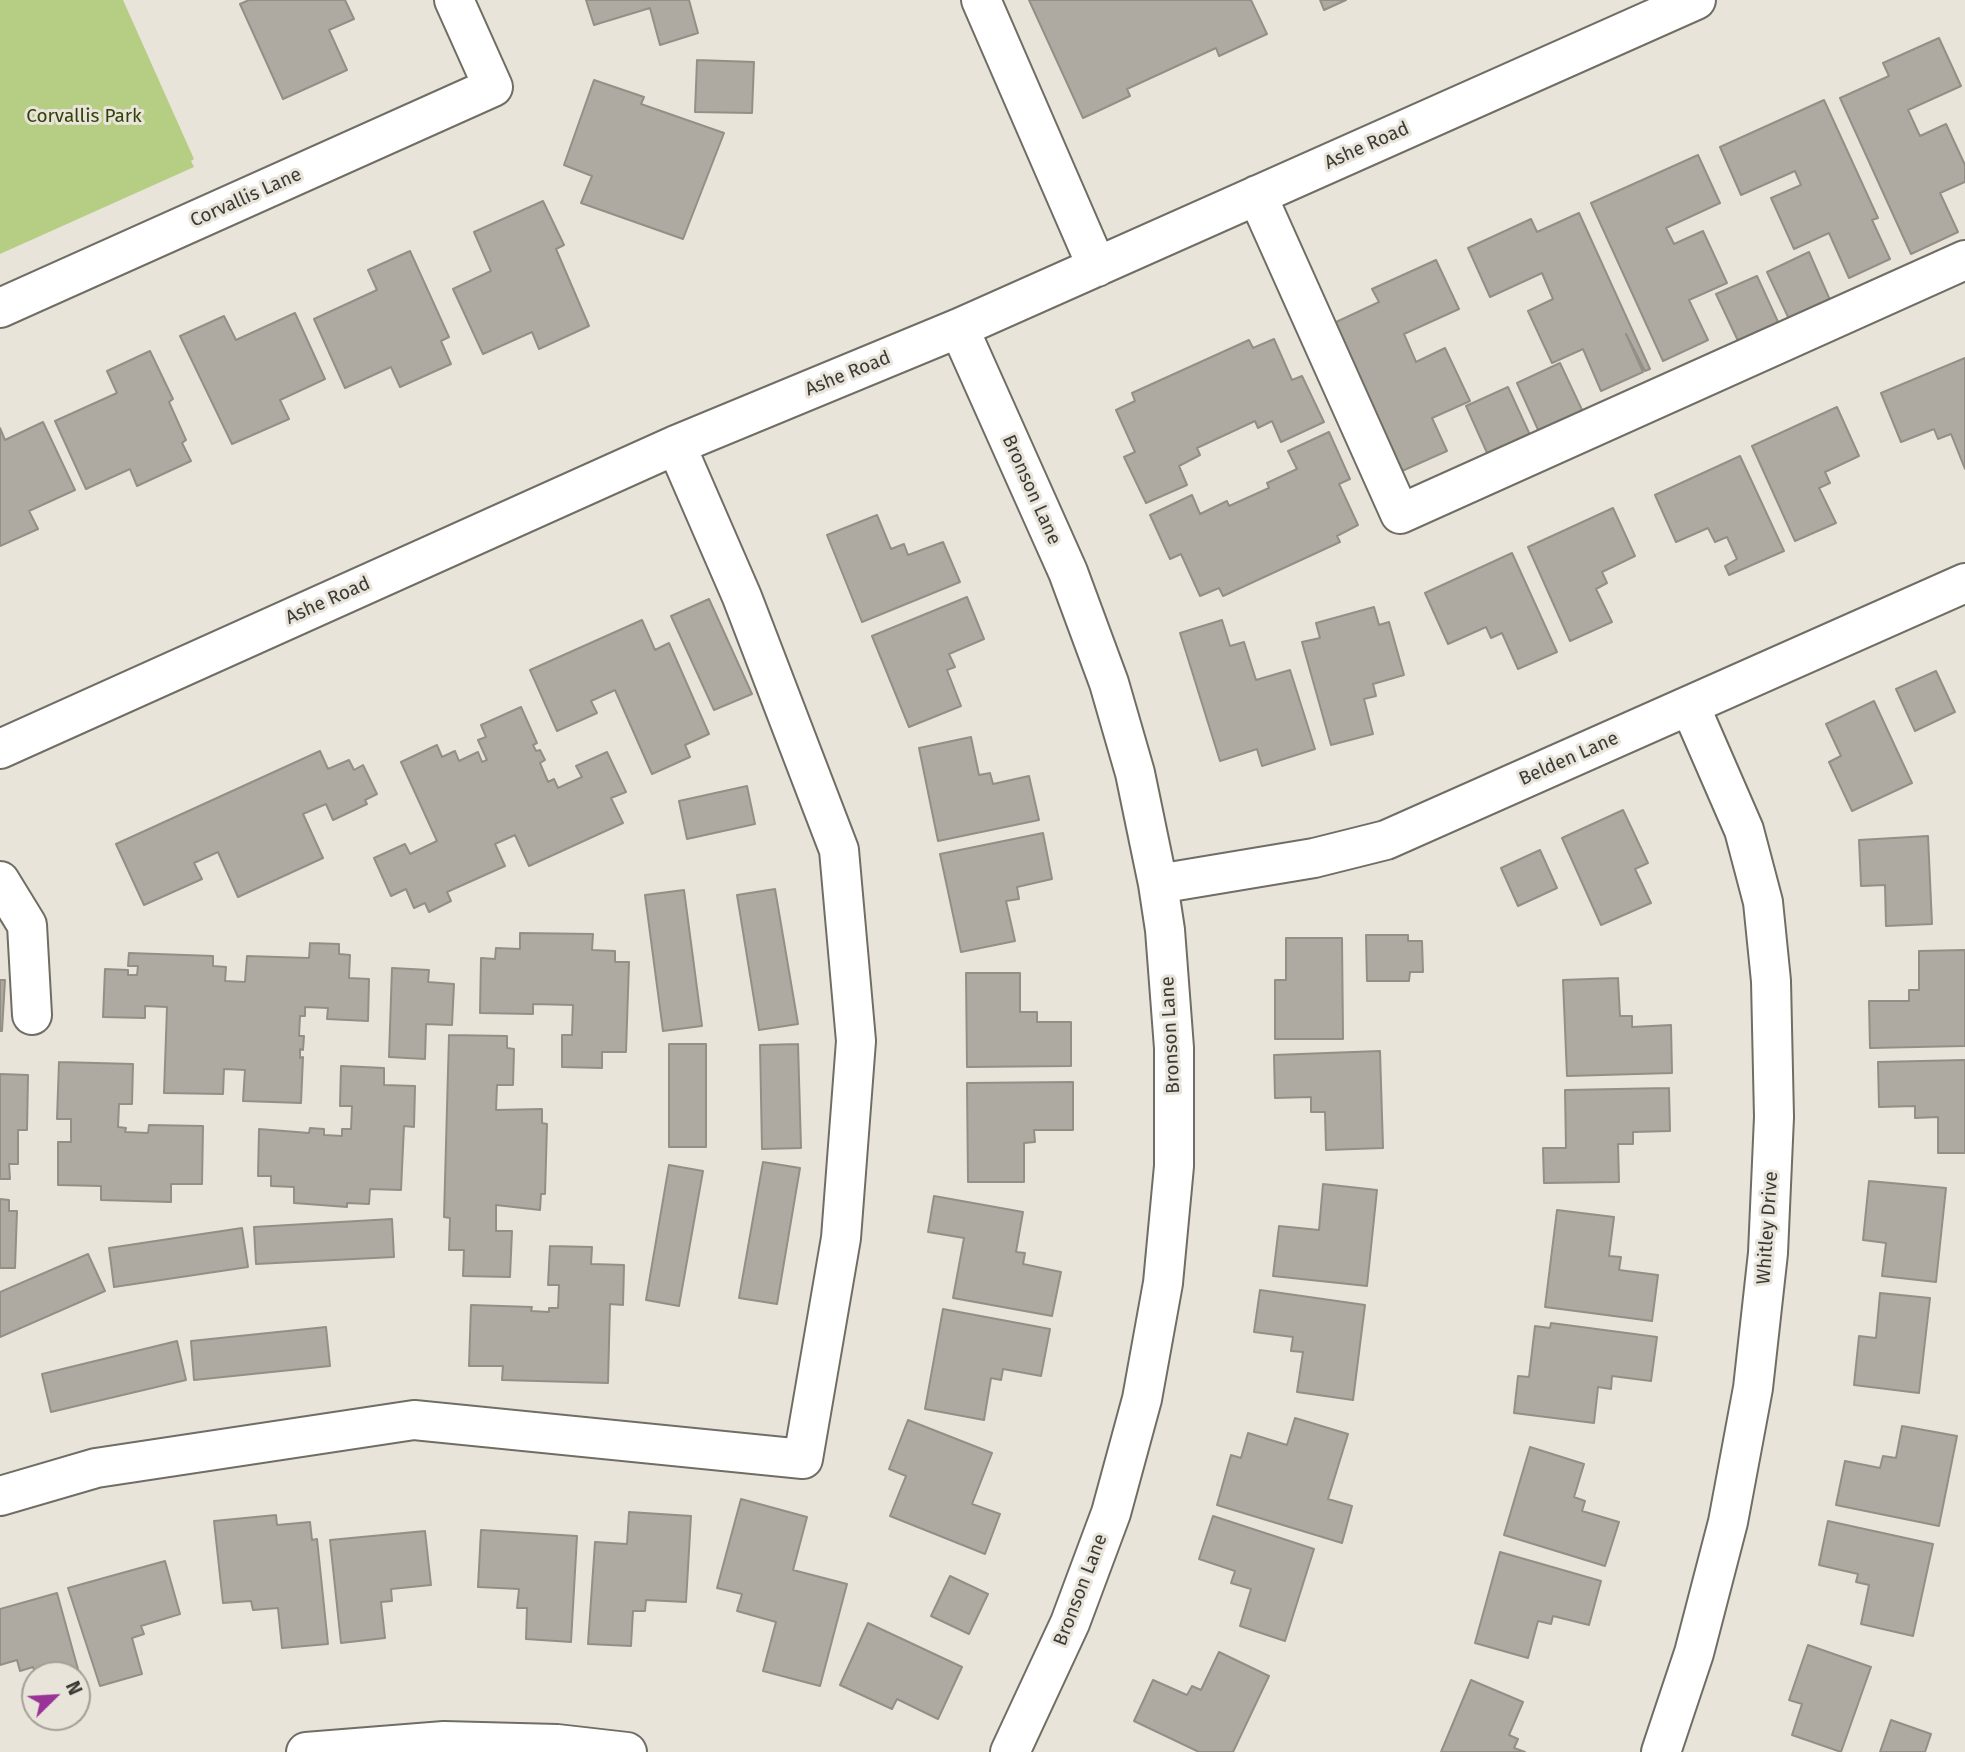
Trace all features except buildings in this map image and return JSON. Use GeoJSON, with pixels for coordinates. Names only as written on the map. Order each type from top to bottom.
{"type":"FeatureCollection","features":[{"type":"Feature","properties":{"kind":"street","name":"Corvallis Lane"},"geometry":{"type":"LineString","coordinates":[[0,308],[493,87],[454,0]]}},
{"type":"Feature","properties":{"kind":"street"},"geometry":{"type":"LineString","coordinates":[[981,0],[1097,267]]}},
{"type":"Feature","properties":{"kind":"street","name":"Ashe Road"},"geometry":{"type":"LineString","coordinates":[[0,749],[676,445],[959,328],[1696,0]]}},
{"type":"Feature","properties":{"kind":"street"},"geometry":{"type":"LineString","coordinates":[[1257,195],[1400,514],[1965,260]]}},
{"type":"Feature","properties":{"kind":"street","name":"Bronson Lane"},"geometry":{"type":"LineString","coordinates":[[959,328],[1068,572],[1109,683],[1135,774],[1157,884],[1165,930],[1174,1048],[1174,1166],[1163,1283],[1142,1399],[1111,1513],[1070,1623],[1010,1752]]}},
{"type":"Feature","properties":{"kind":"street"},"geometry":{"type":"LineString","coordinates":[[0,1496],[96,1468],[414,1420],[803,1459],[841,1238],[856,1041],[839,850],[742,597],[676,445]]}},
{"type":"Feature","properties":{"kind":"street","name":"Belden Lane"},"geometry":{"type":"LineString","coordinates":[[1157,884],[1314,858],[1385,839],[1965,583]]}},
{"type":"Feature","properties":{"kind":"street","name":"Whitley Drive"},"geometry":{"type":"LineString","coordinates":[[1661,1752],[1694,1653],[1728,1522],[1753,1388],[1768,1253],[1774,1117],[1771,981],[1763,902],[1744,830],[1690,706]]}},
{"type":"Feature","properties":{"kind":"street"},"geometry":{"type":"LineString","coordinates":[[0,881],[27,925],[32,1015]]}},
{"type":"Feature","properties":{"kind":"street"},"geometry":{"type":"LineString","coordinates":[[306,1752],[444,1741],[557,1744],[627,1752]]}},
{"type":"Feature","properties":{"kind":"green space","name":"Corvallis Park"},"geometry":{"type":"Polygon","coordinates":[[[0,0],[123,0],[194,159],[191,161],[194,167],[0,254],[0,0]]]}}]}
